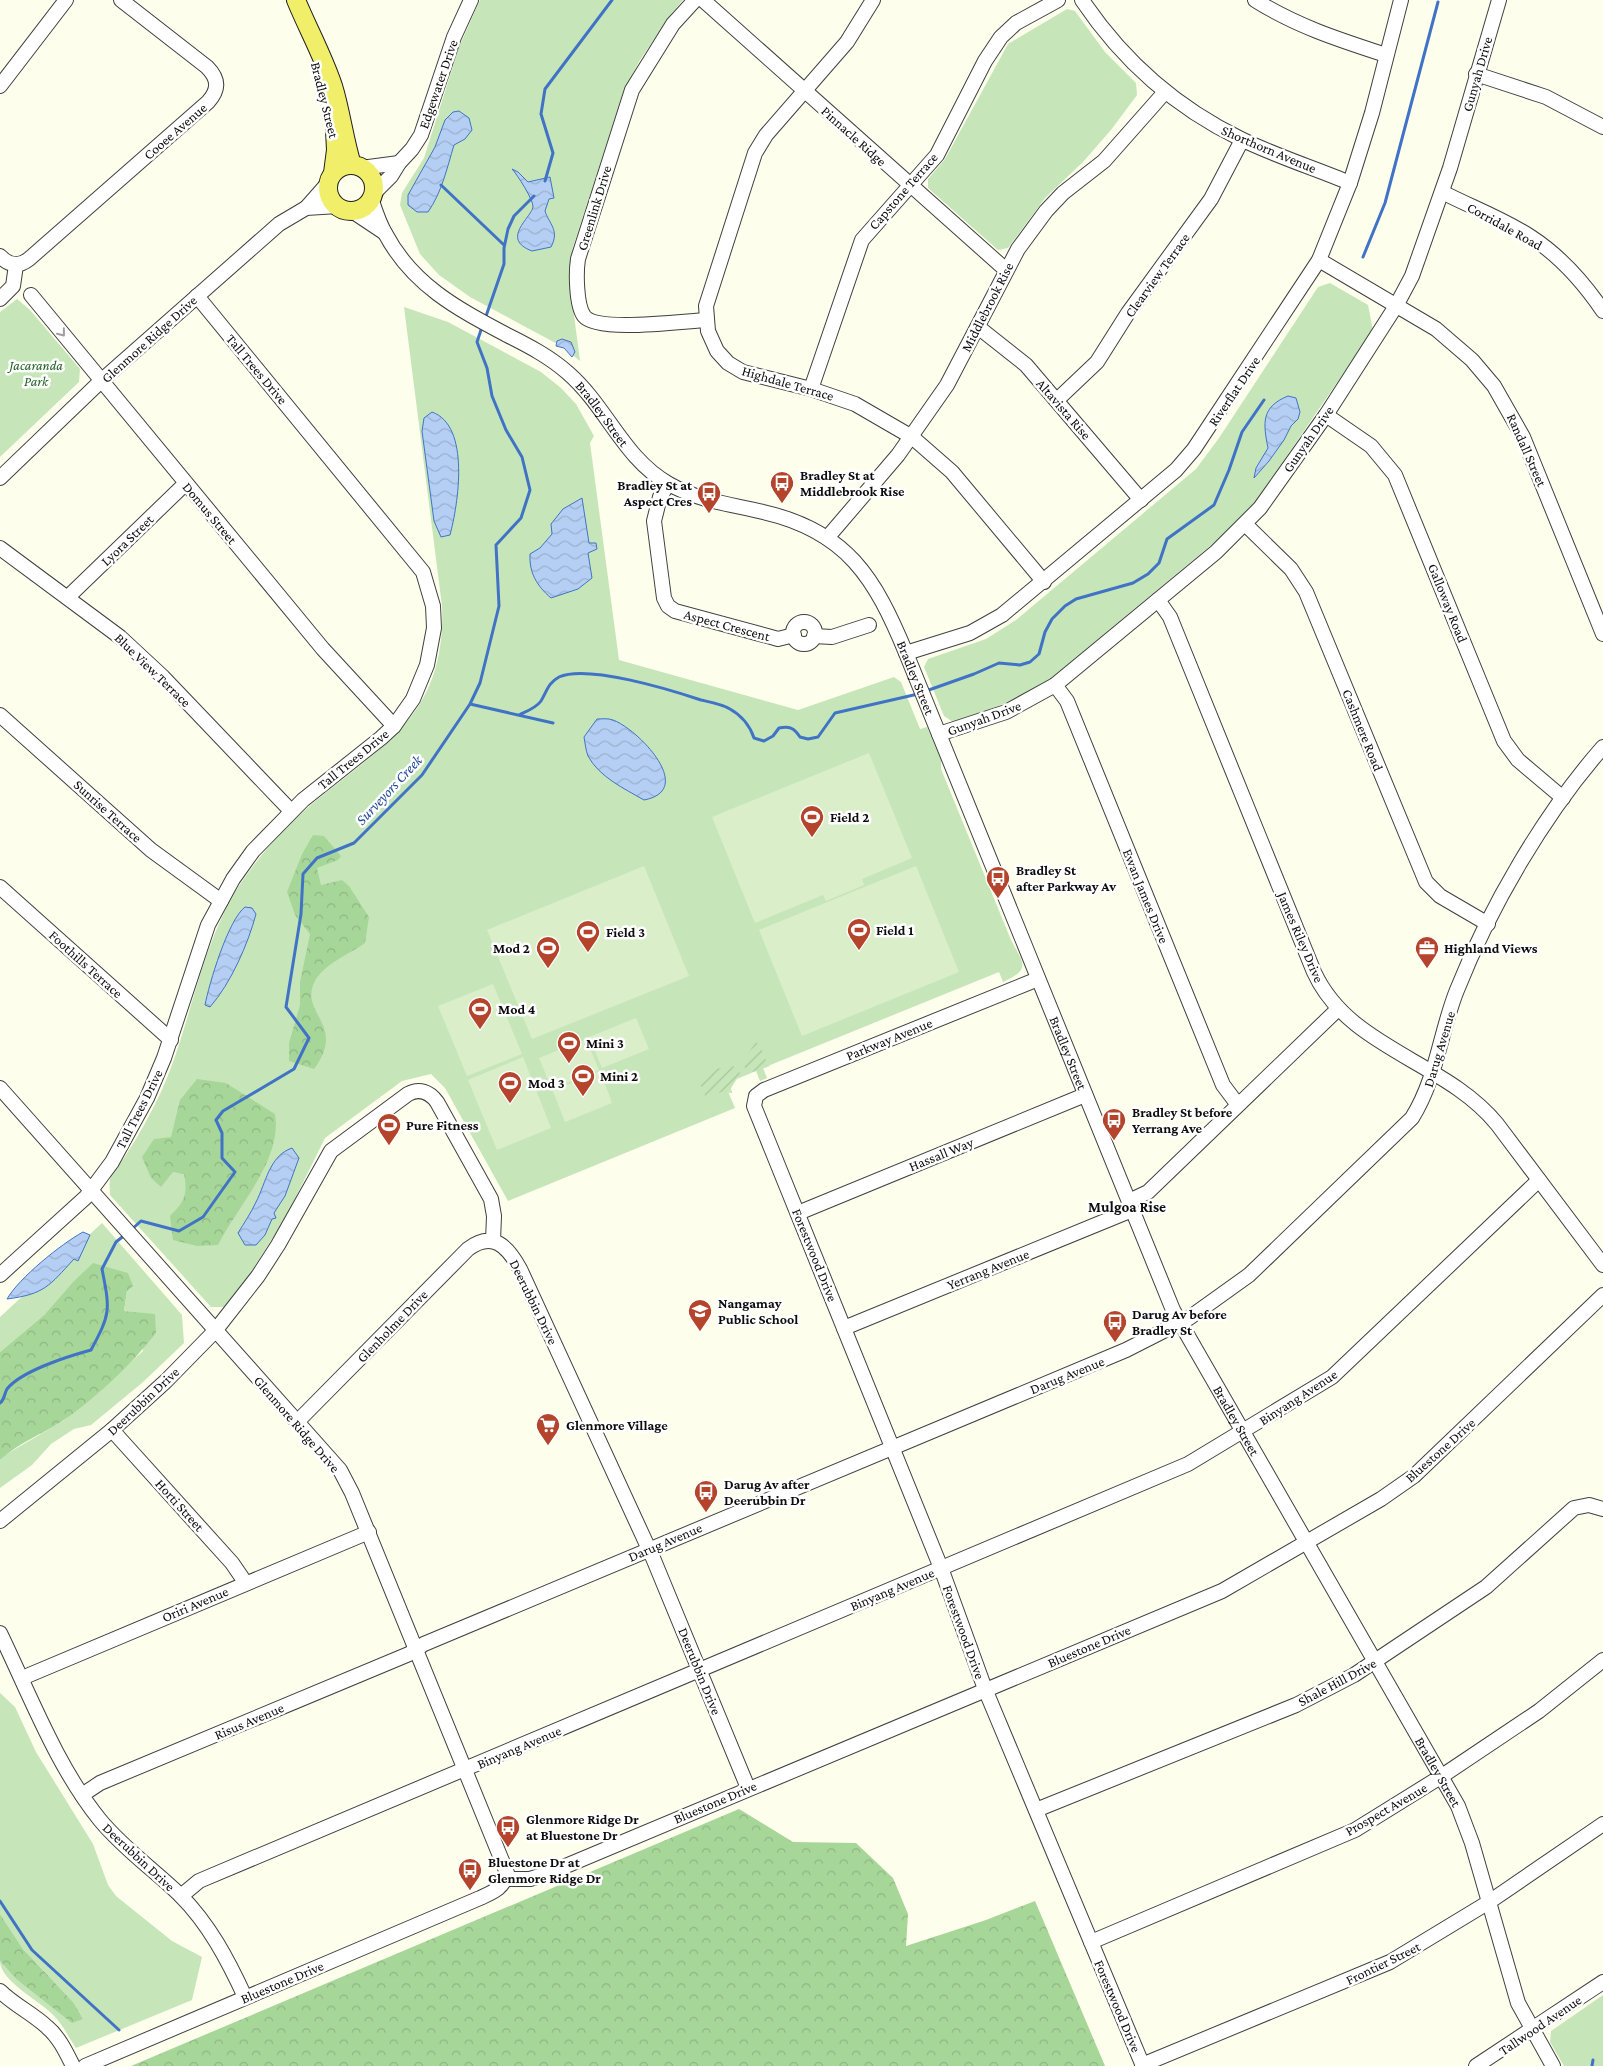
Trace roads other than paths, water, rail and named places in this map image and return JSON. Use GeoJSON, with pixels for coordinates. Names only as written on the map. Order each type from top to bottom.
{"type":"FeatureCollection","features":[{"type":"Feature","properties":{"kind":"main road","name":"Bradley Street"},"geometry":{"type":"LineString","coordinates":[[296,0],[319,48],[357,167]]}},
{"type":"Feature","properties":{"kind":"main road","name":"Bradley Street"},"geometry":{"type":"LineString","coordinates":[[308,28],[308,40],[323,81],[334,129],[336,150],[331,178]]}},
{"type":"Feature","properties":{"kind":"main road"},"geometry":{"type":"LineString","coordinates":[[344,166],[357,167],[371,178],[372,196],[363,207],[345,209],[330,196],[331,178],[344,166]]}},
{"type":"Feature","properties":{"kind":"street"},"geometry":{"type":"LineString","coordinates":[[0,86],[66,0]]}},
{"type":"Feature","properties":{"kind":"street","name":"Cooee Avenue"},"geometry":{"type":"LineString","coordinates":[[16,265],[29,259],[208,102],[216,92],[216,80],[207,67],[121,0]]}},
{"type":"Feature","properties":{"kind":"street","name":"Edgewater Drive"},"geometry":{"type":"LineString","coordinates":[[372,196],[391,176],[398,163],[412,149],[421,135],[454,37],[471,0]]}},
{"type":"Feature","properties":{"kind":"street","name":"Greenlink Drive"},"geometry":{"type":"LineString","coordinates":[[695,0],[673,24],[641,73],[628,99],[578,259],[577,278],[581,308],[584,316],[590,321],[638,326],[706,320]]}},
{"type":"Feature","properties":{"kind":"street","name":"Pinnacle Ridge"},"geometry":{"type":"LineString","coordinates":[[703,0],[1006,270]]}},
{"type":"Feature","properties":{"kind":"street","name":"Highdale Terrace"},"geometry":{"type":"LineString","coordinates":[[874,0],[852,36],[766,135],[755,152],[707,301],[706,320],[713,344],[728,363],[752,375],[811,389],[855,404],[912,437],[952,472],[1044,582]]}},
{"type":"Feature","properties":{"kind":"street","name":"Capstone Terrace"},"geometry":{"type":"LineString","coordinates":[[811,389],[862,240],[937,154],[985,61],[1001,37],[1016,23],[1058,0]]}},
{"type":"Feature","properties":{"kind":"street"},"geometry":{"type":"LineString","coordinates":[[1082,0],[1126,57],[1166,92]]}},
{"type":"Feature","properties":{"kind":"street"},"geometry":{"type":"LineString","coordinates":[[1255,0],[1279,15],[1317,33],[1386,54]]}},
{"type":"Feature","properties":{"kind":"street","name":"Riverflat Drive"},"geometry":{"type":"LineString","coordinates":[[906,653],[954,639],[984,626],[1044,582],[1176,470],[1194,449],[1319,260],[1350,183],[1372,113],[1401,0]]}},
{"type":"Feature","properties":{"kind":"street","name":"Gunyah Drive"},"geometry":{"type":"LineString","coordinates":[[939,734],[1006,712],[1055,685],[1216,552],[1260,508],[1326,414],[1396,306],[1412,276],[1442,192],[1499,0]]}},
{"type":"Feature","properties":{"kind":"street"},"geometry":{"type":"LineString","coordinates":[[1476,74],[1546,97],[1603,127]]}},
{"type":"Feature","properties":{"kind":"street","name":"Shorthorn Avenue"},"geometry":{"type":"LineString","coordinates":[[1166,92],[1212,124],[1242,140],[1350,183]]}},
{"type":"Feature","properties":{"kind":"street","name":"Middlebrook Rise"},"geometry":{"type":"LineString","coordinates":[[827,538],[912,437],[946,386],[1018,249],[1054,201],[1104,161],[1166,92]]}},
{"type":"Feature","properties":{"kind":"street","name":"Clearview Terrace"},"geometry":{"type":"LineString","coordinates":[[1057,400],[1097,362],[1128,313],[1197,221],[1242,140]]}},
{"type":"Feature","properties":{"kind":"street"},"geometry":{"type":"LineString","coordinates":[[357,167],[398,163]]}},
{"type":"Feature","properties":{"kind":"street","name":"Glenmore Ridge Drive"},"geometry":{"type":"LineString","coordinates":[[0,478],[102,381],[197,296],[279,224],[306,208],[331,178]]}},
{"type":"Feature","properties":{"kind":"street","name":"Corridale Road"},"geometry":{"type":"LineString","coordinates":[[1442,192],[1529,236],[1545,247],[1582,283],[1603,311]]}},
{"type":"Feature","properties":{"kind":"street","name":"Bradley Street"},"geometry":{"type":"LineString","coordinates":[[372,196],[384,234],[410,269],[426,286],[445,301],[546,356],[568,373],[592,399],[632,454],[668,484],[716,503],[791,519],[827,538],[861,567],[873,583],[906,653],[1130,1206],[1180,1323],[1442,1776],[1463,1819],[1518,2002],[1532,2031],[1553,2066]]}},
{"type":"Feature","properties":{"kind":"street","name":"Glenmore Ridge Drive"},"geometry":{"type":"LineString","coordinates":[[306,208],[345,209]]}},
{"type":"Feature","properties":{"kind":"street","name":"Bradley Street"},"geometry":{"type":"LineString","coordinates":[[345,209],[384,234]]}},
{"type":"Feature","properties":{"kind":"street"},"geometry":{"type":"LineString","coordinates":[[0,256],[6,262],[16,265],[13,286],[0,299]]}},
{"type":"Feature","properties":{"kind":"street"},"geometry":{"type":"LineString","coordinates":[[1319,260],[1396,306]]}},
{"type":"Feature","properties":{"kind":"street","name":"Domus Street"},"geometry":{"type":"LineString","coordinates":[[31,295],[185,484],[323,648],[394,726]]}},
{"type":"Feature","properties":{"kind":"street","name":"Tall Trees Drive"},"geometry":{"type":"LineString","coordinates":[[0,1276],[42,1240],[91,1191],[112,1162],[136,1118],[171,1040],[196,957],[221,901],[253,851],[291,812],[333,774],[368,750],[394,726],[422,682],[432,645],[433,606],[423,572],[197,296]]}},
{"type":"Feature","properties":{"kind":"street","name":"Randall Street"},"geometry":{"type":"LineString","coordinates":[[1396,306],[1450,340],[1482,372],[1503,399],[1524,437],[1603,634]]}},
{"type":"Feature","properties":{"kind":"street","name":"Altavista Rise"},"geometry":{"type":"LineString","coordinates":[[978,327],[1026,365],[1140,500]]}},
{"type":"Feature","properties":{"kind":"street","name":"Galloway Road"},"geometry":{"type":"LineString","coordinates":[[1326,414],[1371,446],[1395,475],[1504,741],[1518,760],[1563,798]]}},
{"type":"Feature","properties":{"kind":"street","name":"Lyora Street"},"geometry":{"type":"LineString","coordinates":[[69,596],[185,484]]}},
{"type":"Feature","properties":{"kind":"street","name":"Aspect Crescent"},"geometry":{"type":"LineString","coordinates":[[668,484],[660,497],[654,521],[664,598],[668,606],[683,613],[771,638],[778,639],[794,635],[797,641],[804,643],[810,642],[814,636],[832,636],[868,625]]}},
{"type":"Feature","properties":{"kind":"street","name":"Cashmere Road"},"geometry":{"type":"LineString","coordinates":[[1245,524],[1291,569],[1306,592],[1426,882],[1440,896],[1488,924]]}},
{"type":"Feature","properties":{"kind":"street","name":"Blue View Terrace"},"geometry":{"type":"LineString","coordinates":[[0,548],[69,596],[120,637],[163,677],[291,812]]}},
{"type":"Feature","properties":{"kind":"street","name":"James Riley Drive"},"geometry":{"type":"LineString","coordinates":[[1158,600],[1170,617],[1314,972],[1326,994],[1338,1009],[1360,1028],[1464,1091],[1485,1109],[1603,1265]]}},
{"type":"Feature","properties":{"kind":"street","name":"Ewan James Drive"},"geometry":{"type":"LineString","coordinates":[[1055,685],[1067,702],[1223,1085],[1238,1105]]}},
{"type":"Feature","properties":{"kind":"street","name":"Sunrise Terrace"},"geometry":{"type":"LineString","coordinates":[[0,715],[151,850],[221,901]]}},
{"type":"Feature","properties":{"kind":"street","name":"Darug Avenue"},"geometry":{"type":"LineString","coordinates":[[416,1649],[649,1549],[1126,1350],[1180,1323],[1225,1294],[1262,1264],[1396,1135],[1418,1108],[1434,1072],[1457,989],[1507,886],[1563,798],[1603,747]]}},
{"type":"Feature","properties":{"kind":"street","name":"Foothills Terrace"},"geometry":{"type":"LineString","coordinates":[[0,887],[171,1040]]}},
{"type":"Feature","properties":{"kind":"street","name":"Parkway Avenue"},"geometry":{"type":"LineString","coordinates":[[756,1112],[755,1099],[764,1090],[1038,979]]}},
{"type":"Feature","properties":{"kind":"street","name":"Yerrang Avenue"},"geometry":{"type":"LineString","coordinates":[[844,1328],[1130,1206],[1148,1192],[1338,1009]]}},
{"type":"Feature","properties":{"kind":"street","name":"Deerubbin Drive"},"geometry":{"type":"LineString","coordinates":[[0,1521],[112,1430],[166,1381],[215,1331],[258,1276],[278,1245],[331,1151],[342,1141],[414,1091],[425,1092],[434,1098],[486,1190],[494,1216],[492,1241],[509,1251],[520,1269],[649,1549],[748,1788]]}},
{"type":"Feature","properties":{"kind":"street","name":"Hassall Way"},"geometry":{"type":"LineString","coordinates":[[798,1213],[1085,1095]]}},
{"type":"Feature","properties":{"kind":"street","name":"Glenmore Ridge Drive"},"geometry":{"type":"LineString","coordinates":[[3,1097],[91,1191],[340,1470],[352,1493],[506,1868],[506,1879]]}},
{"type":"Feature","properties":{"kind":"street","name":"Forestwood Drive"},"geometry":{"type":"LineString","coordinates":[[756,1112],[941,1568],[985,1689],[1143,2066]]}},
{"type":"Feature","properties":{"kind":"street","name":"Binyang Avenue"},"geometry":{"type":"LineString","coordinates":[[181,1896],[199,1881],[941,1568],[1165,1476],[1244,1432],[1317,1388],[1343,1368],[1539,1180]]}},
{"type":"Feature","properties":{"kind":"street","name":"Glenholme Drive"},"geometry":{"type":"LineString","coordinates":[[297,1422],[468,1249],[479,1242],[492,1241]]}},
{"type":"Feature","properties":{"kind":"street","name":"Bluestone Drive"},"geometry":{"type":"LineString","coordinates":[[85,2066],[480,1898],[498,1889],[506,1879],[539,1877],[1222,1591],[1389,1494],[1420,1471],[1603,1295]]}},
{"type":"Feature","properties":{"kind":"street","name":"Horti Street"},"geometry":{"type":"LineString","coordinates":[[112,1430],[232,1563],[245,1582]]}},
{"type":"Feature","properties":{"kind":"street","name":"Shale Hill Drive"},"geometry":{"type":"LineString","coordinates":[[1036,1810],[1303,1702],[1376,1662],[1486,1587],[1574,1508],[1585,1504],[1603,1509]]}},
{"type":"Feature","properties":{"kind":"street","name":"Oriri Avenue"},"geometry":{"type":"LineString","coordinates":[[22,1678],[245,1582],[368,1532]]}},
{"type":"Feature","properties":{"kind":"street","name":"Deerubbin Drive"},"geometry":{"type":"LineString","coordinates":[[0,1633],[67,1771],[82,1795],[118,1841],[181,1896],[213,1936],[227,1958],[245,1997]]}},
{"type":"Feature","properties":{"kind":"street","name":"Risus Avenue"},"geometry":{"type":"LineString","coordinates":[[82,1795],[100,1783],[416,1649]]}},
{"type":"Feature","properties":{"kind":"street","name":"Prospect Avenue"},"geometry":{"type":"LineString","coordinates":[[1091,1942],[1356,1830],[1442,1776],[1539,1711],[1603,1660]]}},
{"type":"Feature","properties":{"kind":"street","name":"Frontier Street"},"geometry":{"type":"LineString","coordinates":[[1143,2066],[1378,1968],[1420,1946],[1489,1902],[1603,1824]]}},
{"type":"Feature","properties":{"kind":"street","name":"Tallwood Avenue"},"geometry":{"type":"LineString","coordinates":[[1476,2066],[1532,2031],[1603,1982]]}},
{"type":"Feature","properties":{"kind":"street"},"geometry":{"type":"LineString","coordinates":[[0,1990],[12,2002],[48,2027],[60,2042],[73,2066]]}},
{"type":"Feature","properties":{"kind":"water"},"geometry":{"type":"Polygon","coordinates":[[[459,111],[469,118],[472,130],[465,139],[454,145],[441,188],[428,212],[417,212],[408,205],[408,195],[435,147],[445,120],[453,112],[459,111]]]}},
{"type":"Feature","properties":{"kind":"water"},"geometry":{"type":"Polygon","coordinates":[[[512,169],[528,182],[550,177],[554,198],[549,199],[545,211],[554,232],[551,247],[532,251],[518,241],[520,229],[531,212],[533,204],[512,169]]]}},
{"type":"Feature","properties":{"kind":"water"},"geometry":{"type":"Polygon","coordinates":[[[562,339],[571,342],[575,352],[572,357],[564,348],[556,346],[557,341],[562,339]]]}},
{"type":"Feature","properties":{"kind":"water"},"geometry":{"type":"Polygon","coordinates":[[[1288,396],[1296,398],[1300,412],[1298,419],[1291,426],[1284,440],[1269,461],[1254,478],[1256,468],[1268,448],[1265,423],[1268,411],[1279,400],[1288,396]]]}},
{"type":"Feature","properties":{"kind":"water"},"geometry":{"type":"Polygon","coordinates":[[[432,412],[444,420],[452,433],[457,449],[459,468],[456,505],[450,535],[441,537],[434,521],[422,431],[424,418],[432,412]]]}},
{"type":"Feature","properties":{"kind":"water"},"geometry":{"type":"Polygon","coordinates":[[[582,498],[589,543],[596,543],[597,549],[588,553],[592,578],[578,589],[551,598],[535,579],[531,567],[530,554],[540,548],[552,534],[551,524],[563,509],[582,498]]]}},
{"type":"Feature","properties":{"kind":"water"},"geometry":{"type":"Polygon","coordinates":[[[597,719],[611,719],[624,726],[648,747],[658,760],[664,773],[665,785],[659,794],[644,800],[613,782],[593,763],[587,754],[584,737],[597,719]]]}},
{"type":"Feature","properties":{"kind":"water"},"geometry":{"type":"Polygon","coordinates":[[[245,907],[252,908],[256,914],[248,938],[232,975],[210,1007],[205,1005],[220,953],[232,925],[245,907]]]}},
{"type":"Feature","properties":{"kind":"water"},"geometry":{"type":"Polygon","coordinates":[[[292,1148],[299,1158],[285,1196],[274,1213],[276,1218],[272,1219],[265,1235],[256,1245],[245,1245],[238,1233],[254,1206],[273,1164],[278,1157],[292,1148]]]}},
{"type":"Feature","properties":{"kind":"water"},"geometry":{"type":"Polygon","coordinates":[[[83,1232],[90,1235],[78,1261],[74,1259],[52,1282],[38,1291],[7,1299],[21,1281],[41,1262],[83,1232]]]}},
{"type":"Feature","properties":{"kind":"waterway","name":"Surveyors Creek"},"geometry":{"type":"LineString","coordinates":[[545,181],[553,153],[541,114],[545,89],[612,0]]}},
{"type":"Feature","properties":{"kind":"waterway"},"geometry":{"type":"LineString","coordinates":[[1363,257],[1385,203],[1438,2]]}},
{"type":"Feature","properties":{"kind":"waterway"},"geometry":{"type":"LineString","coordinates":[[441,185],[504,245]]}},
{"type":"Feature","properties":{"kind":"waterway","name":"Surveyors Creek"},"geometry":{"type":"LineString","coordinates":[[485,319],[504,264],[504,248],[508,229],[514,216],[534,196]]}},
{"type":"Feature","properties":{"kind":"waterway","name":"Surveyors Creek"},"geometry":{"type":"LineString","coordinates":[[131,1230],[141,1221],[179,1231],[203,1217],[235,1172],[222,1158],[222,1133],[216,1120],[223,1111],[294,1069],[309,1038],[286,1007],[301,914],[303,874],[317,858],[354,843],[422,775],[470,704],[480,683],[499,606],[496,545],[521,518],[530,490],[522,457],[506,430],[492,396],[487,368],[477,342],[482,327]]}},
{"type":"Feature","properties":{"kind":"waterway"},"geometry":{"type":"LineString","coordinates":[[926,691],[999,663],[1020,665],[1030,662],[1039,654],[1045,632],[1052,619],[1065,606],[1076,599],[1133,583],[1148,574],[1159,563],[1167,539],[1214,505],[1242,432],[1264,400]]}},
{"type":"Feature","properties":{"kind":"waterway"},"geometry":{"type":"LineString","coordinates":[[519,715],[539,703],[555,679],[572,674],[589,674],[629,680],[716,703],[734,711],[745,721],[754,738],[764,741],[773,736],[779,728],[783,727],[791,728],[800,737],[808,739],[818,737],[835,713],[918,694]]}},
{"type":"Feature","properties":{"kind":"waterway"},"geometry":{"type":"LineString","coordinates":[[470,704],[553,723]]}},
{"type":"Feature","properties":{"kind":"waterway","name":"Surveyors Creek"},"geometry":{"type":"LineString","coordinates":[[0,1403],[7,1389],[23,1376],[46,1365],[91,1350],[102,1328],[107,1311],[102,1269],[116,1242],[126,1234]]}},
{"type":"Feature","properties":{"kind":"waterway"},"geometry":{"type":"LineString","coordinates":[[0,1901],[32,1950],[119,2030]]}},
{"type":"Feature","properties":{"kind":"waterway"},"geometry":{"type":"LineString","coordinates":[[1592,2066],[1593,2060]]}},
{"type":"Feature","properties":{"kind":"place","name":"Bradley St at Middlebrook Rise"},"geometry":{"type":"Point","coordinates":[782,504]}},
{"type":"Feature","properties":{"kind":"place","name":"Bradley St at Aspect Cres"},"geometry":{"type":"Point","coordinates":[709,514]}},
{"type":"Feature","properties":{"kind":"place","name":"Field 2"},"geometry":{"type":"Point","coordinates":[812,838]}},
{"type":"Feature","properties":{"kind":"place","name":"Bradley St after Parkway Av"},"geometry":{"type":"Point","coordinates":[998,899]}},
{"type":"Feature","properties":{"kind":"place","name":"Field 1"},"geometry":{"type":"Point","coordinates":[859,951]}},
{"type":"Feature","properties":{"kind":"place","name":"Field 3"},"geometry":{"type":"Point","coordinates":[588,953]}},
{"type":"Feature","properties":{"kind":"place","name":"Mod 2"},"geometry":{"type":"Point","coordinates":[548,969]}},
{"type":"Feature","properties":{"kind":"place","name":"Highland Views"},"geometry":{"type":"Point","coordinates":[1427,969]}},
{"type":"Feature","properties":{"kind":"place","name":"Mod 4"},"geometry":{"type":"Point","coordinates":[480,1030]}},
{"type":"Feature","properties":{"kind":"place","name":"Mini 3"},"geometry":{"type":"Point","coordinates":[569,1064]}},
{"type":"Feature","properties":{"kind":"place","name":"Mini 2"},"geometry":{"type":"Point","coordinates":[583,1097]}},
{"type":"Feature","properties":{"kind":"place","name":"Mod 3"},"geometry":{"type":"Point","coordinates":[510,1104]}},
{"type":"Feature","properties":{"kind":"place","name":"Bradley St before Yerrang Ave"},"geometry":{"type":"Point","coordinates":[1114,1141]}},
{"type":"Feature","properties":{"kind":"place","name":"Pure Fitness"},"geometry":{"type":"Point","coordinates":[389,1146]}},
{"type":"Feature","properties":{"kind":"place","name":"Nangamay Public School"},"geometry":{"type":"Point","coordinates":[700,1332]}},
{"type":"Feature","properties":{"kind":"place","name":"Darug Av before Bradley St"},"geometry":{"type":"Point","coordinates":[1115,1343]}},
{"type":"Feature","properties":{"kind":"place","name":"Glenmore Village"},"geometry":{"type":"Point","coordinates":[548,1446]}},
{"type":"Feature","properties":{"kind":"place","name":"Darug Av after Deerubbin Dr"},"geometry":{"type":"Point","coordinates":[706,1513]}},
{"type":"Feature","properties":{"kind":"place","name":"Glenmore Ridge Dr at Bluestone Dr"},"geometry":{"type":"Point","coordinates":[508,1848]}},
{"type":"Feature","properties":{"kind":"place","name":"Bluestone Dr at Glenmore Ridge Dr"},"geometry":{"type":"Point","coordinates":[470,1891]}},
{"type":"Feature","properties":{"kind":"district","name":"Mulgoa Rise"},"geometry":{"type":"Point","coordinates":[1127,1207]}},
{"type":"Feature","properties":{"kind":"park label","name":"Jacaranda Park"},"geometry":{"type":"Point","coordinates":[36,374]}}]}
